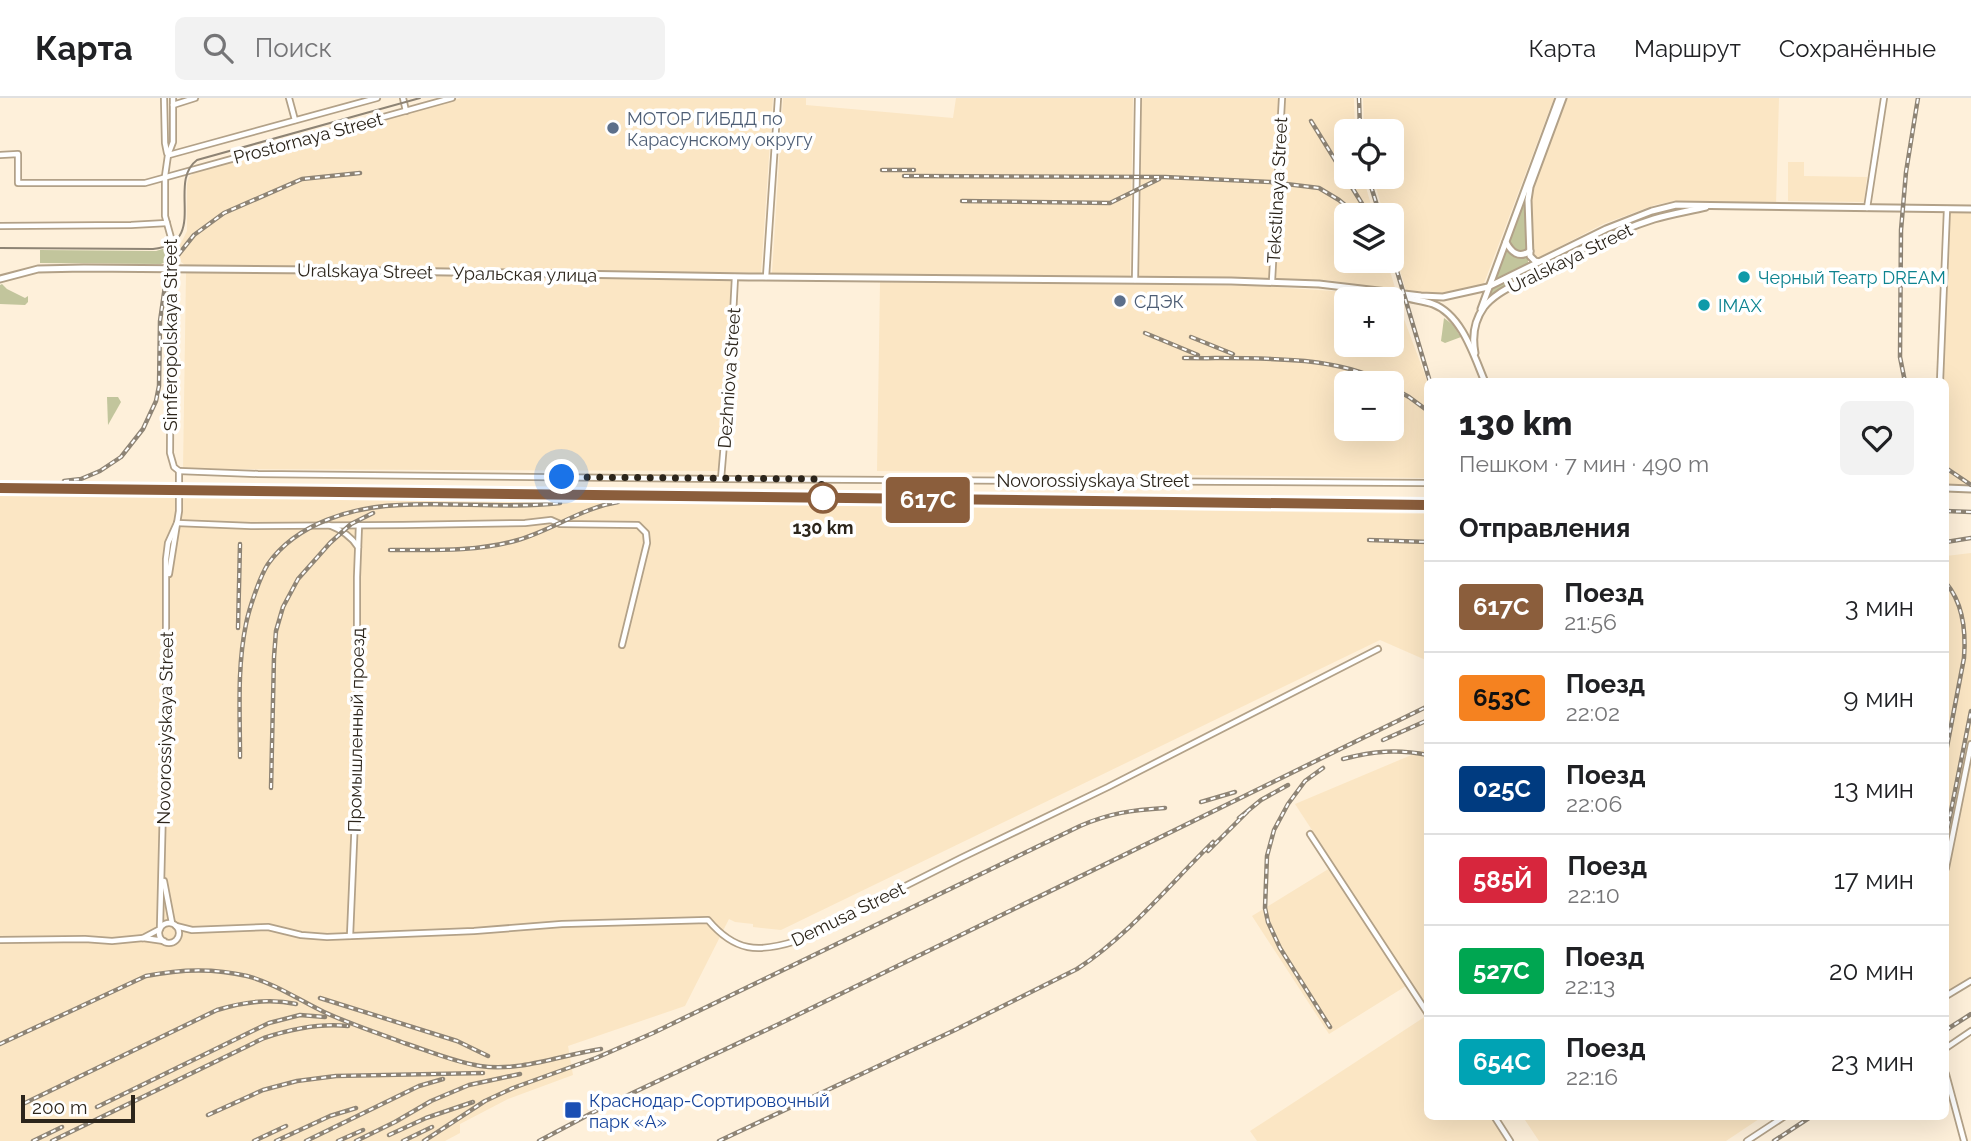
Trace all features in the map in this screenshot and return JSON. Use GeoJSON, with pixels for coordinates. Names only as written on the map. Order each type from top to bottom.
{"type":"FeatureCollection","features":[{"type":"Feature","properties":{"kind":"main road"},"geometry":{"type":"LineString","coordinates":[[1477,362],[1474,337],[1478,318],[1561,98]]}},
{"type":"Feature","properties":{"kind":"main road"},"geometry":{"type":"LineString","coordinates":[[1529,183],[1530,251],[1532,259],[1540,262]]}},
{"type":"Feature","properties":{"kind":"main road","name":"Uralskaya Street"},"geometry":{"type":"LineString","coordinates":[[1478,318],[1492,299],[1501,292],[1592,243],[1653,219],[1716,204]]}},
{"type":"Feature","properties":{"kind":"main road","name":"Uralskaya Street"},"geometry":{"type":"LineString","coordinates":[[1404,294],[1443,297],[1488,288],[1605,229],[1656,209],[1676,205],[1971,209]]}},
{"type":"Feature","properties":{"kind":"main road"},"geometry":{"type":"LineString","coordinates":[[1656,209],[1670,215]]}},
{"type":"Feature","properties":{"kind":"main road"},"geometry":{"type":"LineString","coordinates":[[1505,241],[1517,254],[1530,251]]}},
{"type":"Feature","properties":{"kind":"main road"},"geometry":{"type":"LineString","coordinates":[[1576,243],[1592,243]]}},
{"type":"Feature","properties":{"kind":"main road","name":"Uralskaya Street"},"geometry":{"type":"LineString","coordinates":[[0,280],[38,269],[171,269],[1272,282],[1334,288]]}},
{"type":"Feature","properties":{"kind":"main road"},"geometry":{"type":"LineString","coordinates":[[1404,297],[1442,309],[1459,327],[1483,378]]}},
{"type":"Feature","properties":{"kind":"main road"},"geometry":{"type":"LineString","coordinates":[[1442,309],[1440,305],[1443,297]]}},
{"type":"Feature","properties":{"kind":"main road"},"geometry":{"type":"LineString","coordinates":[[1949,488],[1971,489]]}},
{"type":"Feature","properties":{"kind":"street","name":"Simferopolskaya Street"},"geometry":{"type":"LineString","coordinates":[[164,98],[165,143],[168,155]]}},
{"type":"Feature","properties":{"kind":"street","name":"Simferopolskaya Street"},"geometry":{"type":"LineString","coordinates":[[173,98],[173,142],[165,176],[167,223],[173,242],[170,453],[174,467],[179,471]]}},
{"type":"Feature","properties":{"kind":"street"},"geometry":{"type":"LineString","coordinates":[[173,105],[195,98]]}},
{"type":"Feature","properties":{"kind":"street"},"geometry":{"type":"LineString","coordinates":[[289,98],[295,120]]}},
{"type":"Feature","properties":{"kind":"street","name":"Prostornaya Street"},"geometry":{"type":"LineString","coordinates":[[168,155],[377,98]]}},
{"type":"Feature","properties":{"kind":"street"},"geometry":{"type":"LineString","coordinates":[[402,98],[406,111]]}},
{"type":"Feature","properties":{"kind":"street","name":"Prostornaya Street"},"geometry":{"type":"LineString","coordinates":[[0,155],[18,154],[18,183],[145,183],[452,98]]}},
{"type":"Feature","properties":{"kind":"street"},"geometry":{"type":"LineString","coordinates":[[766,278],[778,98]]}},
{"type":"Feature","properties":{"kind":"street"},"geometry":{"type":"LineString","coordinates":[[1135,280],[1138,98]]}},
{"type":"Feature","properties":{"kind":"street","name":"Tekstilnaya Street"},"geometry":{"type":"LineString","coordinates":[[1272,282],[1282,98]]}},
{"type":"Feature","properties":{"kind":"street"},"geometry":{"type":"LineString","coordinates":[[1867,208],[1884,98]]}},
{"type":"Feature","properties":{"kind":"street"},"geometry":{"type":"LineString","coordinates":[[1940,378],[1947,209]]}},
{"type":"Feature","properties":{"kind":"street"},"geometry":{"type":"LineString","coordinates":[[0,226],[167,223]]}},
{"type":"Feature","properties":{"kind":"street","name":"Dezhniova Street"},"geometry":{"type":"LineString","coordinates":[[721,479],[735,277]]}},
{"type":"Feature","properties":{"kind":"street","name":"Novorossiyskaya Street"},"geometry":{"type":"LineString","coordinates":[[162,869],[166,586],[168,543],[179,511],[179,471],[721,479],[1424,483]]}},
{"type":"Feature","properties":{"kind":"street"},"geometry":{"type":"LineString","coordinates":[[177,523],[230,526],[359,525],[525,523],[551,520],[560,524],[638,525],[646,533],[647,543],[622,645]]}},
{"type":"Feature","properties":{"kind":"street"},"geometry":{"type":"LineString","coordinates":[[326,524],[352,538],[358,548]]}},
{"type":"Feature","properties":{"kind":"street","name":"Промышленный проезд"},"geometry":{"type":"LineString","coordinates":[[350,936],[357,771],[356,577],[359,525]]}},
{"type":"Feature","properties":{"kind":"street","name":"Demusa Street"},"geometry":{"type":"LineString","coordinates":[[192,930],[268,927],[301,935],[327,937],[708,919],[730,941],[753,948],[773,948],[796,941],[1108,787],[1378,649]]}},
{"type":"Feature","properties":{"kind":"street"},"geometry":{"type":"LineString","coordinates":[[1949,853],[1971,744]]}},
{"type":"Feature","properties":{"kind":"street"},"geometry":{"type":"LineString","coordinates":[[1310,834],[1424,1008]]}},
{"type":"Feature","properties":{"kind":"street"},"geometry":{"type":"LineString","coordinates":[[162,869],[174,925],[179,931],[177,938]]}},
{"type":"Feature","properties":{"kind":"street"},"geometry":{"type":"LineString","coordinates":[[162,869],[160,936],[164,941]]}},
{"type":"Feature","properties":{"kind":"street"},"geometry":{"type":"LineString","coordinates":[[143,938],[166,923],[192,930]]}},
{"type":"Feature","properties":{"kind":"street"},"geometry":{"type":"LineString","coordinates":[[0,940],[112,941],[143,938],[170,942],[192,930]]}},
{"type":"Feature","properties":{"kind":"street"},"geometry":{"type":"LineString","coordinates":[[1949,994],[1971,981]]}},
{"type":"Feature","properties":{"kind":"street"},"geometry":{"type":"LineString","coordinates":[[1949,1046],[1971,1031]]}},
{"type":"Feature","properties":{"kind":"street"},"geometry":{"type":"LineString","coordinates":[[1949,1085],[1964,1141]]}},
{"type":"Feature","properties":{"kind":"street"},"geometry":{"type":"LineString","coordinates":[[1497,1120],[1510,1141]]}},
{"type":"Feature","properties":{"kind":"street"},"geometry":{"type":"LineString","coordinates":[[1747,1141],[1778,1120]]}},
{"type":"Feature","properties":{"kind":"shaded area"},"geometry":{"type":"Polygon","coordinates":[[[461,98],[773,98],[761,273],[185,265],[180,261],[180,245],[187,231],[187,184],[189,177],[195,172],[461,98]]]}},
{"type":"Feature","properties":{"kind":"shaded area"},"geometry":{"type":"Polygon","coordinates":[[[783,98],[806,98],[806,105],[953,118],[956,98],[1133,98],[1130,277],[772,273],[783,98]]]}},
{"type":"Feature","properties":{"kind":"shaded area"},"geometry":{"type":"Polygon","coordinates":[[[1141,98],[1354,98],[1355,119],[1334,119],[1334,189],[1366,189],[1371,203],[1334,203],[1334,273],[1391,273],[1395,287],[1371,287],[1328,280],[1139,277],[1141,98]]]}},
{"type":"Feature","properties":{"kind":"shaded area"},"geometry":{"type":"Polygon","coordinates":[[[1363,98],[1554,98],[1483,286],[1443,295],[1406,291],[1401,273],[1404,273],[1404,203],[1381,203],[1376,189],[1404,189],[1404,119],[1364,119],[1363,98]]]}},
{"type":"Feature","properties":{"kind":"shaded area"},"geometry":{"type":"Polygon","coordinates":[[[1565,98],[1779,98],[1776,205],[1675,201],[1655,205],[1603,224],[1538,258],[1532,248],[1530,199],[1533,183],[1565,98]]]}},
{"type":"Feature","properties":{"kind":"shaded area"},"geometry":{"type":"Polygon","coordinates":[[[1788,162],[1804,162],[1804,176],[1867,177],[1864,202],[1788,201],[1788,162]]]}},
{"type":"Feature","properties":{"kind":"shaded area"},"geometry":{"type":"Polygon","coordinates":[[[1948,213],[1971,213],[1971,486],[1949,486],[1949,378],[1942,378],[1948,213]]]}},
{"type":"Feature","properties":{"kind":"shaded area"},"geometry":{"type":"Polygon","coordinates":[[[186,271],[731,281],[719,471],[183,469],[186,271]]]}},
{"type":"Feature","properties":{"kind":"shaded area"},"geometry":{"type":"Polygon","coordinates":[[[880,282],[1257,286],[1333,291],[1334,357],[1404,357],[1404,319],[1426,378],[1424,378],[1424,478],[877,471],[880,282]]]}},
{"type":"Feature","properties":{"kind":"shaded area"},"geometry":{"type":"Polygon","coordinates":[[[0,493],[1424,514],[1424,659],[1380,640],[781,930],[753,927],[753,924],[729,919],[685,1006],[568,1046],[573,1075],[508,1099],[460,1124],[460,1133],[445,1141],[0,1141],[0,493]]]}},
{"type":"Feature","properties":{"kind":"shaded area"},"geometry":{"type":"Polygon","coordinates":[[[1971,553],[1971,978],[1949,992],[1949,556],[1971,553]]]}},
{"type":"Feature","properties":{"kind":"shaded area"},"geometry":{"type":"Polygon","coordinates":[[[1424,750],[1424,1002],[1295,804],[1424,750]]]}},
{"type":"Feature","properties":{"kind":"shaded area"},"geometry":{"type":"Polygon","coordinates":[[[1330,868],[1406,986],[1329,1034],[1252,916],[1330,868]]]}},
{"type":"Feature","properties":{"kind":"shaded area"},"geometry":{"type":"Polygon","coordinates":[[[1424,1017],[1424,1120],[1493,1120],[1506,1141],[1257,1141],[1250,1131],[1424,1017]]]}},
{"type":"Feature","properties":{"kind":"shaded area"},"geometry":{"type":"Polygon","coordinates":[[[1525,1120],[1758,1120],[1726,1141],[1539,1141],[1525,1120]]]}},
{"type":"Feature","properties":{"kind":"green space"},"geometry":{"type":"Polygon","coordinates":[[[1525,204],[1528,251],[1518,253],[1510,246],[1509,241],[1525,204]]]}},
{"type":"Feature","properties":{"kind":"green space"},"geometry":{"type":"Polygon","coordinates":[[[1580,242],[1581,244],[1489,296],[1491,289],[1580,242]]]}},
{"type":"Feature","properties":{"kind":"green space"},"geometry":{"type":"Polygon","coordinates":[[[169,247],[168,261],[161,264],[40,263],[40,250],[156,251],[169,247]]]}},
{"type":"Feature","properties":{"kind":"green space"},"geometry":{"type":"Polygon","coordinates":[[[1507,249],[1516,256],[1528,256],[1528,264],[1494,283],[1507,249]]]}},
{"type":"Feature","properties":{"kind":"green space"},"geometry":{"type":"Polygon","coordinates":[[[2,284],[25,298],[28,296],[28,302],[25,305],[0,304],[2,284]]]}},
{"type":"Feature","properties":{"kind":"green space"},"geometry":{"type":"Polygon","coordinates":[[[1444,318],[1461,337],[1445,343],[1441,341],[1444,318]]]}},
{"type":"Feature","properties":{"kind":"green space"},"geometry":{"type":"Polygon","coordinates":[[[107,397],[118,397],[121,402],[108,425],[107,397]]]}},
{"type":"Feature","properties":{"kind":"tram line"},"geometry":{"type":"LineString","coordinates":[[0,248],[153,249],[170,244],[180,236],[184,224],[185,183],[189,170],[197,160],[420,98]]}},
{"type":"Feature","properties":{"kind":"railway"},"geometry":{"type":"LineString","coordinates":[[1359,98],[1360,119]]}},
{"type":"Feature","properties":{"kind":"railway"},"geometry":{"type":"LineString","coordinates":[[1904,378],[1900,357],[1901,230],[1906,172],[1918,98]]}},
{"type":"Feature","properties":{"kind":"railway"},"geometry":{"type":"LineString","coordinates":[[1311,121],[1362,203]]}},
{"type":"Feature","properties":{"kind":"railway"},"geometry":{"type":"LineString","coordinates":[[882,170],[914,170]]}},
{"type":"Feature","properties":{"kind":"railway"},"geometry":{"type":"LineString","coordinates":[[64,481],[81,479],[100,471],[121,457],[143,429],[156,401],[159,386],[160,321],[166,279],[175,259],[194,235],[224,213],[302,179],[360,173]]}},
{"type":"Feature","properties":{"kind":"railway"},"geometry":{"type":"LineString","coordinates":[[904,176],[1165,177],[1270,182],[1319,188],[1343,203]]}},
{"type":"Feature","properties":{"kind":"railway"},"geometry":{"type":"LineString","coordinates":[[962,201],[1110,203],[1159,179]]}},
{"type":"Feature","properties":{"kind":"railway"},"geometry":{"type":"LineString","coordinates":[[1372,189],[1376,203]]}},
{"type":"Feature","properties":{"kind":"railway"},"geometry":{"type":"LineString","coordinates":[[1398,273],[1429,378]]}},
{"type":"Feature","properties":{"kind":"railway"},"geometry":{"type":"LineString","coordinates":[[1145,333],[1198,355]]}},
{"type":"Feature","properties":{"kind":"railway"},"geometry":{"type":"LineString","coordinates":[[1191,337],[1233,354]]}},
{"type":"Feature","properties":{"kind":"railway"},"geometry":{"type":"LineString","coordinates":[[1184,358],[1288,360],[1314,362],[1356,371]]}},
{"type":"Feature","properties":{"kind":"railway"},"geometry":{"type":"LineString","coordinates":[[1404,394],[1424,408]]}},
{"type":"Feature","properties":{"kind":"railway"},"geometry":{"type":"LineString","coordinates":[[1949,470],[1971,485]]}},
{"type":"Feature","properties":{"kind":"railway"},"geometry":{"type":"LineString","coordinates":[[0,488],[1424,505]]}},
{"type":"Feature","properties":{"kind":"railway"},"geometry":{"type":"LineString","coordinates":[[390,550],[454,550],[502,544],[531,536],[592,509],[618,502]]}},
{"type":"Feature","properties":{"kind":"railway"},"geometry":{"type":"LineString","coordinates":[[240,757],[240,673],[247,618],[268,564],[294,538],[327,520],[382,506],[560,503]]}},
{"type":"Feature","properties":{"kind":"railway"},"geometry":{"type":"LineString","coordinates":[[1949,511],[1971,512]]}},
{"type":"Feature","properties":{"kind":"railway"},"geometry":{"type":"LineString","coordinates":[[271,788],[274,657],[276,631],[283,607],[298,579],[330,543],[351,524],[373,513]]}},
{"type":"Feature","properties":{"kind":"railway"},"geometry":{"type":"LineString","coordinates":[[1949,542],[1971,538]]}},
{"type":"Feature","properties":{"kind":"railway"},"geometry":{"type":"LineString","coordinates":[[1369,540],[1424,542]]}},
{"type":"Feature","properties":{"kind":"railway"},"geometry":{"type":"LineString","coordinates":[[238,628],[240,544]]}},
{"type":"Feature","properties":{"kind":"railway"},"geometry":{"type":"LineString","coordinates":[[1949,587],[1960,609],[1964,628],[1964,658],[1949,736]]}},
{"type":"Feature","properties":{"kind":"railway"},"geometry":{"type":"LineString","coordinates":[[539,1141],[607,1105],[779,1024],[1424,708]]}},
{"type":"Feature","properties":{"kind":"railway"},"geometry":{"type":"LineString","coordinates":[[1949,821],[1971,711]]}},
{"type":"Feature","properties":{"kind":"railway"},"geometry":{"type":"LineString","coordinates":[[1383,740],[1424,722]]}},
{"type":"Feature","properties":{"kind":"railway"},"geometry":{"type":"LineString","coordinates":[[1343,759],[1386,752],[1424,754]]}},
{"type":"Feature","properties":{"kind":"railway"},"geometry":{"type":"LineString","coordinates":[[1323,768],[1305,781],[1274,830],[1267,856],[1265,908],[1268,922],[1280,948],[1330,1027]]}},
{"type":"Feature","properties":{"kind":"railway"},"geometry":{"type":"LineString","coordinates":[[1239,818],[1261,800],[1288,785]]}},
{"type":"Feature","properties":{"kind":"railway"},"geometry":{"type":"LineString","coordinates":[[1201,802],[1235,792]]}},
{"type":"Feature","properties":{"kind":"railway"},"geometry":{"type":"LineString","coordinates":[[424,1141],[485,1101],[653,1033],[1080,826],[1121,813],[1165,808]]}},
{"type":"Feature","properties":{"kind":"railway"},"geometry":{"type":"LineString","coordinates":[[1208,851],[1247,812]]}},
{"type":"Feature","properties":{"kind":"railway"},"geometry":{"type":"LineString","coordinates":[[719,1141],[955,1030],[1077,969],[1114,941],[1213,842]]}},
{"type":"Feature","properties":{"kind":"railway"},"geometry":{"type":"LineString","coordinates":[[0,1044],[146,976],[197,970],[235,973],[257,979],[344,1020],[432,1053],[480,1066],[511,1067],[601,1049]]}},
{"type":"Feature","properties":{"kind":"railway"},"geometry":{"type":"LineString","coordinates":[[320,998],[457,1041],[488,1056]]}},
{"type":"Feature","properties":{"kind":"railway"},"geometry":{"type":"LineString","coordinates":[[25,1103],[217,1010],[256,1002],[296,1004]]}},
{"type":"Feature","properties":{"kind":"railway"},"geometry":{"type":"LineString","coordinates":[[1949,1028],[1971,1014]]}},
{"type":"Feature","properties":{"kind":"railway"},"geometry":{"type":"LineString","coordinates":[[97,1107],[269,1023],[300,1015],[325,1017]]}},
{"type":"Feature","properties":{"kind":"railway"},"geometry":{"type":"LineString","coordinates":[[52,1141],[264,1038],[305,1028],[348,1026]]}},
{"type":"Feature","properties":{"kind":"railway"},"geometry":{"type":"LineString","coordinates":[[208,1115],[263,1090],[297,1081],[336,1076],[483,1073]]}},
{"type":"Feature","properties":{"kind":"railway"},"geometry":{"type":"LineString","coordinates":[[356,1141],[431,1101],[469,1085],[520,1074]]}},
{"type":"Feature","properties":{"kind":"railway"},"geometry":{"type":"LineString","coordinates":[[306,1141],[419,1086],[443,1079]]}},
{"type":"Feature","properties":{"kind":"railway"},"geometry":{"type":"LineString","coordinates":[[389,1135],[426,1118],[473,1102]]}},
{"type":"Feature","properties":{"kind":"railway"},"geometry":{"type":"LineString","coordinates":[[276,1141],[330,1116],[356,1108]]}},
{"type":"Feature","properties":{"kind":"railway"},"geometry":{"type":"LineString","coordinates":[[1774,1141],[1806,1120]]}},
{"type":"Feature","properties":{"kind":"railway"},"geometry":{"type":"LineString","coordinates":[[254,1141],[286,1126]]}},
{"type":"Feature","properties":{"kind":"railway"},"geometry":{"type":"LineString","coordinates":[[33,1141],[62,1127]]}},
{"type":"Feature","properties":{"kind":"railway"},"geometry":{"type":"LineString","coordinates":[[403,1141],[432,1127]]}},
{"type":"Feature","properties":{"kind":"railway"},"geometry":{"type":"LineString","coordinates":[[338,1141],[363,1130]]}},
{"type":"Feature","properties":{"kind":"train","name":"617C"},"geometry":{"type":"LineString","coordinates":[[0,488],[1424,505]]}},
{"type":"Feature","properties":{"kind":"place","name":"МОТОР ГИБДД по Карасунскому округу"},"geometry":{"type":"Point","coordinates":[613,128]}},
{"type":"Feature","properties":{"kind":"place","name":"Черный Театр DREAM"},"geometry":{"type":"Point","coordinates":[1744,277]}},
{"type":"Feature","properties":{"kind":"place","name":"СДЭК"},"geometry":{"type":"Point","coordinates":[1120,301]}},
{"type":"Feature","properties":{"kind":"place","name":"IMAX"},"geometry":{"type":"Point","coordinates":[1704,305]}},
{"type":"Feature","properties":{"kind":"place","name":"130 km"},"geometry":{"type":"Point","coordinates":[823,498]}},
{"type":"Feature","properties":{"kind":"place","name":"Краснодар-Сортировочный парк «А»"},"geometry":{"type":"Point","coordinates":[573,1110]}},
{"type":"Feature","properties":{"kind":"route"},"geometry":{"type":"LineString","coordinates":[[562,477],[821,479],[823,498]]}}]}
